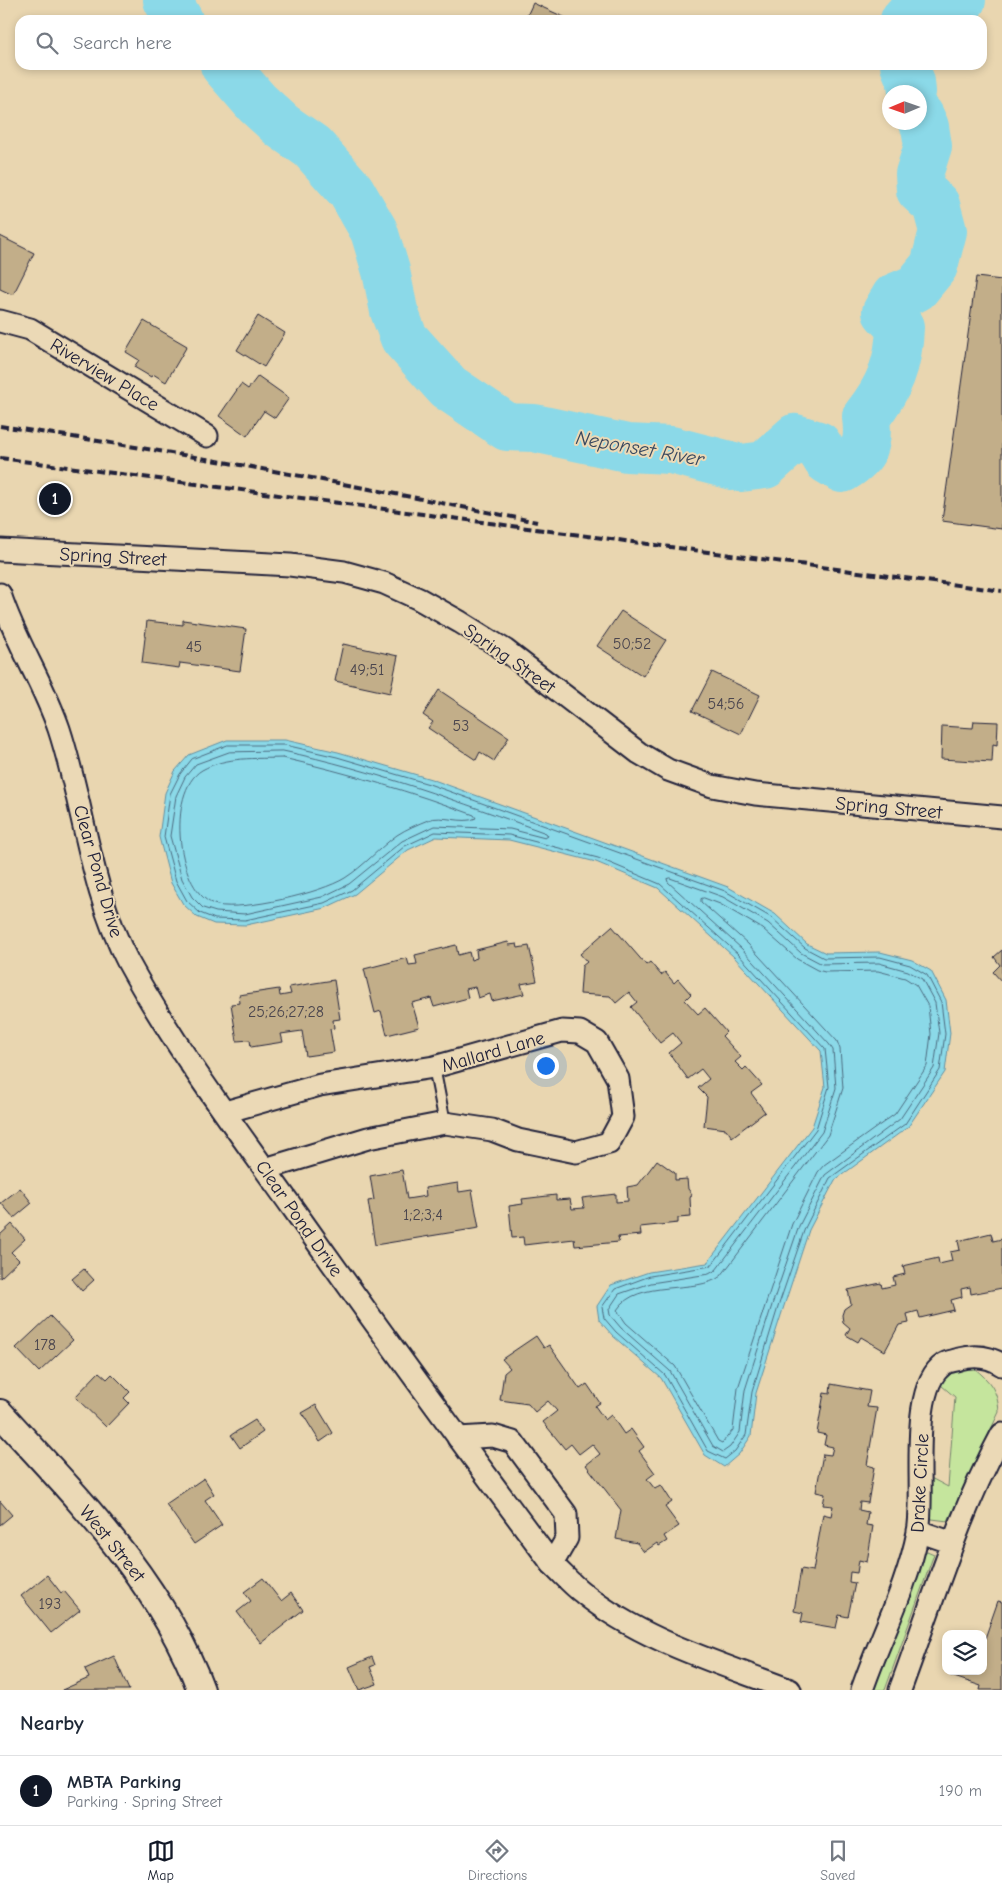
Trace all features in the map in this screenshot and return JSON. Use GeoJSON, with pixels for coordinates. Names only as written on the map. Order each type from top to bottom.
{"type":"FeatureCollection","features":[{"type":"Feature","properties":{"kind":"street","name":"Riverview Place"},"geometry":{"type":"LineString","coordinates":[[0,321],[30,329],[207,436]]}},
{"type":"Feature","properties":{"kind":"street","name":"Spring Street"},"geometry":{"type":"LineString","coordinates":[[0,550],[290,565],[344,572],[384,583],[419,599],[460,622],[505,650],[639,754],[668,770],[712,786],[755,794],[1002,817]]}},
{"type":"Feature","properties":{"kind":"street","name":"Clear Pond Drive"},"geometry":{"type":"LineString","coordinates":[[0,594],[6,614],[58,727],[102,894],[113,928],[128,960],[164,1022],[225,1112],[458,1438],[552,1564],[583,1594],[631,1625],[682,1648],[790,1690]]}},
{"type":"Feature","properties":{"kind":"street","name":"Mallard Lane"},"geometry":{"type":"LineString","coordinates":[[225,1112],[320,1085],[434,1067],[562,1031],[580,1032],[596,1042],[618,1079],[623,1117],[609,1142],[594,1149],[576,1152],[518,1140],[492,1130],[445,1123],[368,1138],[264,1168]]}},
{"type":"Feature","properties":{"kind":"street","name":"Drake Circle"},"geometry":{"type":"LineString","coordinates":[[862,1690],[894,1613],[918,1531],[923,1401],[931,1379],[945,1364],[969,1356],[993,1358],[1002,1365]]}},
{"type":"Feature","properties":{"kind":"street","name":"West Street"},"geometry":{"type":"LineString","coordinates":[[0,1413],[108,1535],[150,1590],[201,1690]]}},
{"type":"Feature","properties":{"kind":"street","name":"Drake Circle"},"geometry":{"type":"LineString","coordinates":[[900,1690],[953,1544],[990,1457],[1002,1434]]}},
{"type":"Feature","properties":{"kind":"street"},"geometry":{"type":"LineString","coordinates":[[458,1438],[493,1436],[513,1442],[531,1466],[566,1514],[567,1538],[552,1564]]}},
{"type":"Feature","properties":{"kind":"street"},"geometry":{"type":"LineString","coordinates":[[918,1531],[953,1544]]}},
{"type":"Feature","properties":{"kind":"lane"},"geometry":{"type":"LineString","coordinates":[[434,1067],[445,1123]]}},
{"type":"Feature","properties":{"kind":"green space"},"geometry":{"type":"Polygon","coordinates":[[[974,1368],[985,1377],[995,1392],[999,1412],[948,1521],[932,1519],[928,1511],[927,1476],[948,1487],[955,1397],[935,1380],[947,1378],[956,1369],[974,1368]]]}},
{"type":"Feature","properties":{"kind":"green space"},"geometry":{"type":"Polygon","coordinates":[[[927,1551],[934,1554],[885,1690],[871,1690],[921,1553],[927,1551]]]}},
{"type":"Feature","properties":{"kind":"water"},"geometry":{"type":"Polygon","coordinates":[[[227,740],[285,740],[338,752],[431,779],[728,887],[775,914],[807,944],[826,953],[880,952],[912,960],[931,971],[946,1000],[950,1033],[945,1072],[908,1127],[835,1180],[809,1230],[784,1306],[756,1393],[751,1436],[739,1454],[724,1467],[705,1455],[661,1378],[613,1336],[599,1320],[597,1306],[611,1285],[649,1272],[707,1263],[812,1127],[825,1087],[821,1051],[734,957],[658,888],[596,862],[509,840],[436,837],[408,850],[355,894],[325,908],[246,925],[214,924],[197,917],[183,904],[171,883],[159,837],[165,793],[175,771],[189,755],[227,740]]]}},
{"type":"Feature","properties":{"kind":"building"},"geometry":{"type":"Polygon","coordinates":[[[533,3],[559,15],[527,15],[533,3]]]}},
{"type":"Feature","properties":{"kind":"building"},"geometry":{"type":"Polygon","coordinates":[[[0,236],[34,253],[13,295],[0,289],[0,236]]]}},
{"type":"Feature","properties":{"kind":"building"},"geometry":{"type":"Polygon","coordinates":[[[976,277],[1002,280],[1002,529],[942,521],[976,277]]]}},
{"type":"Feature","properties":{"kind":"building"},"geometry":{"type":"Polygon","coordinates":[[[258,316],[285,333],[264,367],[237,350],[258,316]]]}},
{"type":"Feature","properties":{"kind":"building"},"geometry":{"type":"Polygon","coordinates":[[[144,321],[187,346],[166,382],[153,374],[151,377],[134,367],[139,360],[126,352],[144,321]]]}},
{"type":"Feature","properties":{"kind":"building"},"geometry":{"type":"Polygon","coordinates":[[[258,376],[289,398],[275,418],[264,411],[247,436],[219,416],[241,384],[248,389],[258,376]]]}},
{"type":"Feature","properties":{"kind":"building"},"geometry":{"type":"Polygon","coordinates":[[[621,611],[666,640],[643,676],[597,646],[621,611]]]}},
{"type":"Feature","properties":{"kind":"building"},"geometry":{"type":"Polygon","coordinates":[[[183,620],[246,629],[240,671],[180,663],[179,668],[142,663],[147,621],[183,625],[183,620]]]}},
{"type":"Feature","properties":{"kind":"building"},"geometry":{"type":"Polygon","coordinates":[[[343,644],[398,656],[390,693],[335,681],[343,644]]]}},
{"type":"Feature","properties":{"kind":"building"},"geometry":{"type":"Polygon","coordinates":[[[712,672],[760,695],[741,734],[692,711],[712,672]]]}},
{"type":"Feature","properties":{"kind":"building"},"geometry":{"type":"Polygon","coordinates":[[[439,690],[509,737],[494,761],[480,752],[476,760],[428,728],[433,722],[423,715],[439,690]]]}},
{"type":"Feature","properties":{"kind":"building"},"geometry":{"type":"Polygon","coordinates":[[[974,721],[998,722],[997,745],[993,744],[992,762],[941,759],[942,726],[973,728],[974,721]]]}},
{"type":"Feature","properties":{"kind":"building"},"geometry":{"type":"Polygon","coordinates":[[[612,926],[646,965],[650,962],[661,975],[665,972],[674,983],[678,979],[691,994],[685,1000],[698,1014],[705,1008],[726,1032],[722,1036],[741,1057],[735,1062],[743,1070],[746,1067],[762,1085],[751,1093],[765,1112],[732,1137],[726,1129],[704,1126],[707,1097],[698,1088],[709,1079],[701,1069],[688,1079],[669,1053],[681,1043],[673,1033],[660,1043],[631,1007],[637,1002],[629,992],[616,1003],[610,996],[580,994],[582,966],[587,962],[580,954],[612,926]]]}},
{"type":"Feature","properties":{"kind":"building"},"geometry":{"type":"Polygon","coordinates":[[[508,942],[509,945],[517,944],[518,948],[529,946],[537,981],[521,984],[524,994],[492,1001],[490,994],[478,998],[475,987],[466,989],[468,998],[434,1007],[431,998],[412,1003],[419,1027],[387,1035],[381,1011],[375,1013],[364,969],[407,958],[409,965],[417,964],[415,955],[456,945],[458,955],[469,952],[471,960],[477,958],[476,950],[508,942]]]}},
{"type":"Feature","properties":{"kind":"building"},"geometry":{"type":"Polygon","coordinates":[[[1002,950],[1002,982],[993,972],[1000,965],[994,957],[1002,950]]]}},
{"type":"Feature","properties":{"kind":"building"},"geometry":{"type":"Polygon","coordinates":[[[334,980],[340,1019],[333,1020],[334,1028],[330,1029],[334,1052],[306,1056],[302,1031],[281,1034],[283,1042],[251,1047],[250,1040],[237,1041],[231,1004],[240,1003],[239,995],[279,989],[280,996],[291,994],[289,987],[334,980]]]}},
{"type":"Feature","properties":{"kind":"building"},"geometry":{"type":"Polygon","coordinates":[[[657,1160],[675,1173],[675,1180],[687,1179],[688,1189],[692,1194],[690,1198],[691,1217],[678,1218],[678,1223],[640,1227],[641,1235],[618,1237],[619,1242],[575,1246],[574,1239],[524,1245],[523,1237],[512,1238],[509,1206],[523,1204],[522,1199],[556,1195],[556,1200],[570,1199],[572,1209],[584,1208],[582,1198],[616,1194],[616,1202],[628,1201],[627,1187],[638,1185],[657,1160]]]}},
{"type":"Feature","properties":{"kind":"building"},"geometry":{"type":"Polygon","coordinates":[[[402,1170],[407,1199],[426,1196],[425,1188],[458,1183],[459,1192],[472,1190],[479,1228],[375,1245],[368,1201],[374,1200],[370,1176],[402,1170]]]}},
{"type":"Feature","properties":{"kind":"building"},"geometry":{"type":"Polygon","coordinates":[[[20,1188],[32,1203],[14,1218],[1,1203],[20,1188]]]}},
{"type":"Feature","properties":{"kind":"building"},"geometry":{"type":"Polygon","coordinates":[[[12,1224],[25,1239],[11,1252],[19,1260],[0,1278],[0,1235],[12,1224]]]}},
{"type":"Feature","properties":{"kind":"building"},"geometry":{"type":"Polygon","coordinates":[[[991,1233],[993,1241],[1002,1239],[1002,1288],[971,1294],[970,1287],[961,1289],[962,1297],[951,1300],[954,1310],[920,1318],[918,1311],[907,1314],[909,1323],[899,1325],[885,1351],[861,1337],[858,1342],[846,1335],[850,1328],[843,1322],[842,1315],[844,1309],[851,1304],[848,1290],[881,1283],[882,1288],[895,1285],[893,1277],[905,1274],[903,1266],[938,1258],[939,1264],[952,1261],[950,1252],[960,1250],[958,1241],[991,1233]]]}},
{"type":"Feature","properties":{"kind":"building"},"geometry":{"type":"Polygon","coordinates":[[[84,1269],[94,1280],[82,1291],[72,1279],[84,1269]]]}},
{"type":"Feature","properties":{"kind":"building"},"geometry":{"type":"Polygon","coordinates":[[[50,1316],[73,1340],[39,1372],[16,1348],[50,1316]]]}},
{"type":"Feature","properties":{"kind":"building"},"geometry":{"type":"Polygon","coordinates":[[[536,1336],[544,1348],[549,1345],[580,1389],[587,1384],[600,1403],[595,1406],[605,1420],[611,1415],[624,1434],[631,1429],[644,1447],[639,1451],[655,1473],[647,1479],[655,1489],[661,1485],[672,1502],[665,1507],[679,1526],[664,1536],[667,1541],[659,1546],[657,1543],[644,1552],[637,1543],[616,1539],[621,1510],[586,1465],[600,1454],[592,1444],[579,1454],[571,1444],[565,1449],[543,1422],[557,1411],[548,1401],[535,1412],[528,1404],[500,1400],[504,1373],[510,1368],[502,1359],[536,1336]]]}},
{"type":"Feature","properties":{"kind":"building"},"geometry":{"type":"Polygon","coordinates":[[[99,1372],[107,1379],[112,1374],[130,1392],[124,1398],[129,1403],[106,1427],[75,1397],[99,1372]]]}},
{"type":"Feature","properties":{"kind":"building"},"geometry":{"type":"Polygon","coordinates":[[[831,1384],[870,1391],[867,1407],[877,1408],[867,1465],[874,1467],[868,1503],[860,1502],[859,1510],[868,1512],[866,1525],[873,1526],[867,1562],[859,1560],[857,1573],[850,1572],[849,1582],[855,1583],[848,1617],[839,1615],[836,1628],[801,1622],[803,1613],[794,1611],[801,1569],[813,1571],[823,1514],[831,1516],[833,1506],[823,1505],[825,1494],[816,1492],[823,1454],[831,1455],[833,1447],[824,1445],[826,1435],[817,1433],[824,1393],[830,1394],[831,1384]]]}},
{"type":"Feature","properties":{"kind":"building"},"geometry":{"type":"Polygon","coordinates":[[[316,1405],[333,1433],[320,1442],[302,1413],[316,1405]]]}},
{"type":"Feature","properties":{"kind":"building"},"geometry":{"type":"Polygon","coordinates":[[[255,1420],[263,1432],[240,1448],[231,1435],[255,1420]]]}},
{"type":"Feature","properties":{"kind":"building"},"geometry":{"type":"Polygon","coordinates":[[[204,1478],[214,1494],[205,1500],[222,1525],[194,1544],[166,1504],[204,1478]]]}},
{"type":"Feature","properties":{"kind":"building"},"geometry":{"type":"Polygon","coordinates":[[[0,1501],[12,1515],[0,1525],[0,1501]]]}},
{"type":"Feature","properties":{"kind":"building"},"geometry":{"type":"Polygon","coordinates":[[[47,1575],[61,1593],[64,1591],[80,1610],[51,1633],[21,1596],[47,1575]]]}},
{"type":"Feature","properties":{"kind":"building"},"geometry":{"type":"Polygon","coordinates":[[[263,1578],[281,1601],[291,1593],[303,1610],[261,1643],[237,1612],[251,1601],[244,1592],[263,1578]]]}},
{"type":"Feature","properties":{"kind":"building"},"geometry":{"type":"Polygon","coordinates":[[[998,1601],[1002,1602],[1002,1690],[980,1690],[981,1686],[951,1676],[987,1675],[987,1633],[998,1601]]]}},
{"type":"Feature","properties":{"kind":"building"},"geometry":{"type":"Polygon","coordinates":[[[114,1656],[129,1690],[62,1690],[89,1678],[85,1669],[114,1656]]]}},
{"type":"Feature","properties":{"kind":"building"},"geometry":{"type":"Polygon","coordinates":[[[372,1657],[375,1665],[370,1667],[377,1684],[359,1690],[349,1667],[372,1657]]]}},
{"type":"Feature","properties":{"kind":"waterway","name":"Neponset River"},"geometry":{"type":"LineString","coordinates":[[167,0],[176,15]]}},
{"type":"Feature","properties":{"kind":"waterway","name":"Neponset River"},"geometry":{"type":"LineString","coordinates":[[909,15],[916,9],[930,4],[962,0]]}},
{"type":"Feature","properties":{"kind":"waterway","name":"Neponset River"},"geometry":{"type":"LineString","coordinates":[[228,70],[257,103],[282,126],[312,147],[351,191],[374,231],[386,271],[394,311],[404,338],[448,387],[507,427],[534,428],[627,448],[671,450],[741,468],[765,465],[795,438],[818,445],[827,460],[842,469],[861,453],[867,434],[866,417],[887,386],[898,353],[900,327],[886,312],[895,297],[916,288],[934,266],[943,231],[936,205],[920,190],[919,174],[928,146],[925,130]]}},
{"type":"Feature","properties":{"kind":"waterway","name":"Neponset River"},"geometry":{"type":"LineString","coordinates":[[906,70],[911,85]]}},
{"type":"Feature","properties":{"kind":"railway"},"geometry":{"type":"LineString","coordinates":[[0,426],[269,470],[537,522]]}},
{"type":"Feature","properties":{"kind":"railway"},"geometry":{"type":"LineString","coordinates":[[0,458],[1002,591]]}},
{"type":"Feature","properties":{"kind":"place","name":"MBTA Parking"},"geometry":{"type":"Point","coordinates":[55,499]}}]}
